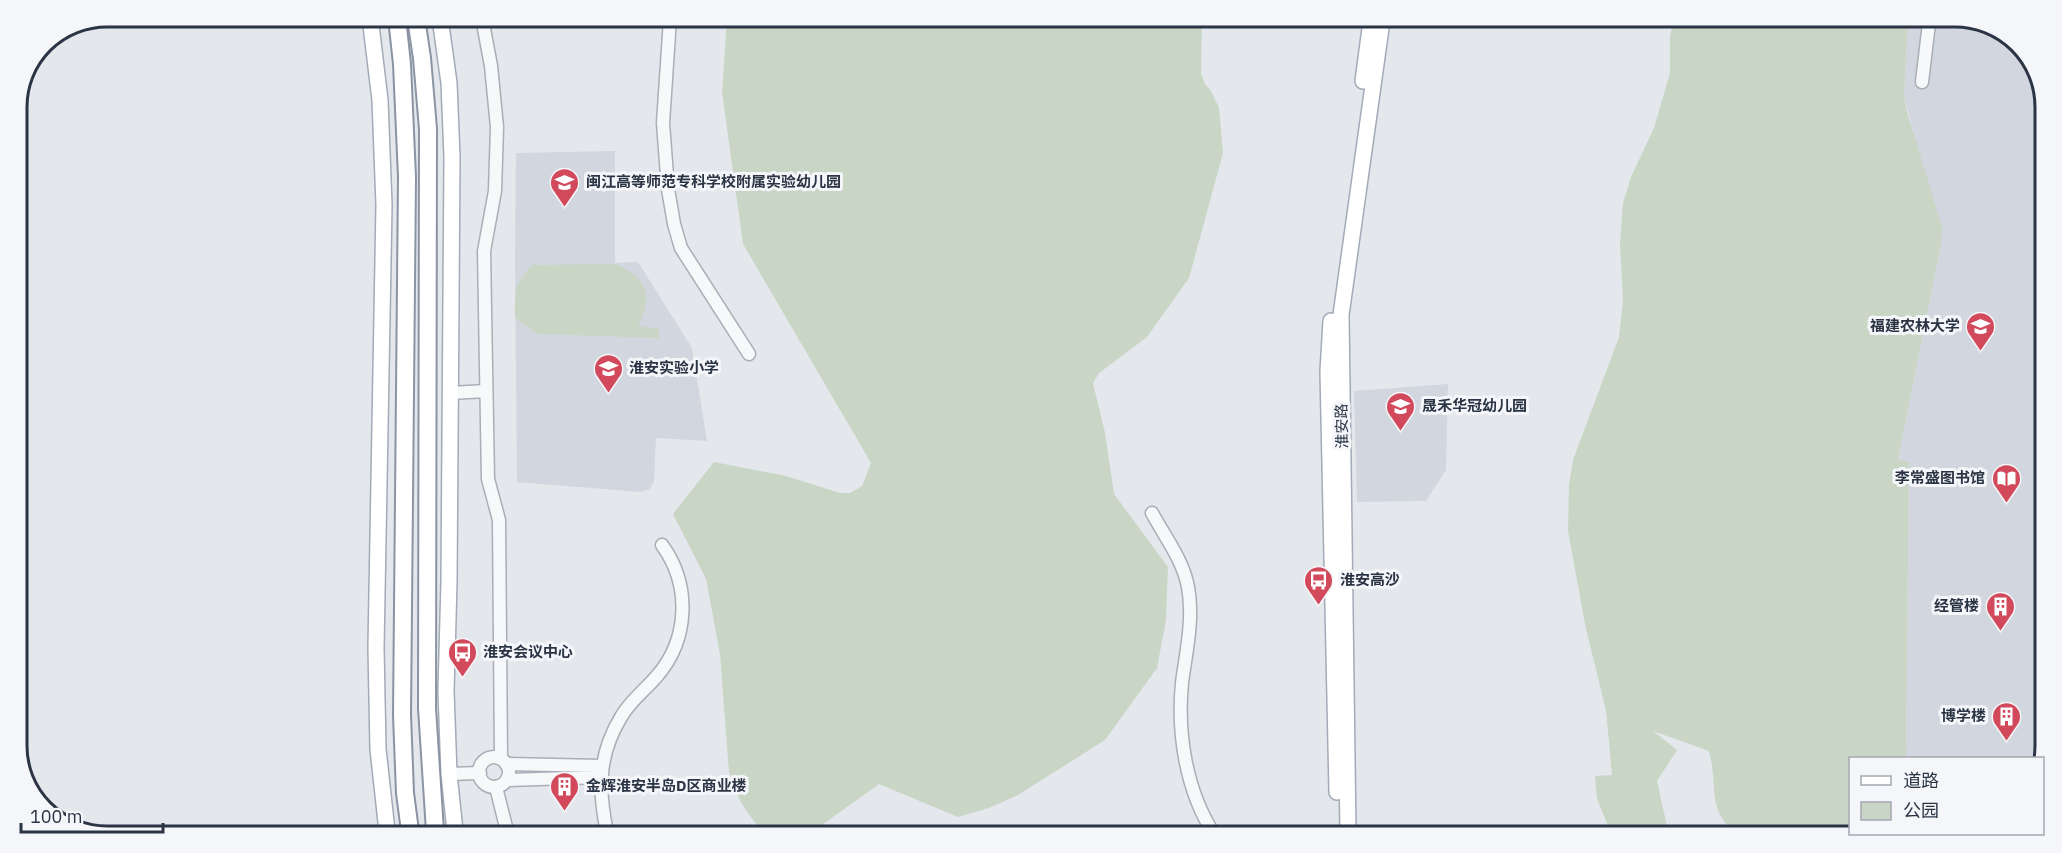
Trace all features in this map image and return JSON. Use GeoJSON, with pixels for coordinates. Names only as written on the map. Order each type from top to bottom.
{"type":"FeatureCollection","features":[{"type":"Feature","properties":{"kind":"highway"},"geometry":{"type":"LineString","coordinates":[[398,27],[407,166],[402,715],[405,793],[409,826]]}},
{"type":"Feature","properties":{"kind":"highway"},"geometry":{"type":"LineString","coordinates":[[417,27],[428,129],[427,708],[435,826]]}},
{"type":"Feature","properties":{"kind":"main road"},"geometry":{"type":"LineString","coordinates":[[371,27],[380,100],[384,205],[376,648],[378,749],[386,826]]}},
{"type":"Feature","properties":{"kind":"main road"},"geometry":{"type":"LineString","coordinates":[[441,27],[449,83],[452,132],[451,393],[444,774],[454,826]]}},
{"type":"Feature","properties":{"kind":"main road","name":"淮安路"},"geometry":{"type":"LineString","coordinates":[[1337,826],[1328,371],[1332,308],[1370,27]]}},
{"type":"Feature","properties":{"kind":"main road","name":"淮安路"},"geometry":{"type":"LineString","coordinates":[[1348,826],[1341,315],[1381,27]]}},
{"type":"Feature","properties":{"kind":"main road"},"geometry":{"type":"LineString","coordinates":[[381,777],[399,776]]}},
{"type":"Feature","properties":{"kind":"street"},"geometry":{"type":"LineString","coordinates":[[484,27],[491,66],[496,127],[495,191],[484,251],[488,479],[499,520],[504,761],[509,771],[504,784],[496,787],[486,785],[480,773],[482,764],[495,757],[504,761],[601,772]]}},
{"type":"Feature","properties":{"kind":"street"},"geometry":{"type":"LineString","coordinates":[[669,27],[663,123],[668,189],[674,224],[681,248],[749,354]]}},
{"type":"Feature","properties":{"kind":"street"},"geometry":{"type":"LineString","coordinates":[[1922,82],[1929,27]]}},
{"type":"Feature","properties":{"kind":"street"},"geometry":{"type":"LineString","coordinates":[[451,393],[486,391]]}},
{"type":"Feature","properties":{"kind":"street"},"geometry":{"type":"LineString","coordinates":[[1152,513],[1179,560],[1188,587],[1190,620],[1181,695],[1185,756],[1192,787],[1209,826]]}},
{"type":"Feature","properties":{"kind":"street"},"geometry":{"type":"LineString","coordinates":[[606,826],[601,772],[607,746],[629,704],[658,675],[669,660],[681,631],[681,586],[673,562],[662,545]]}},
{"type":"Feature","properties":{"kind":"street"},"geometry":{"type":"LineString","coordinates":[[507,780],[601,772]]}},
{"type":"Feature","properties":{"kind":"street"},"geometry":{"type":"LineString","coordinates":[[444,774],[480,773]]}},
{"type":"Feature","properties":{"kind":"street"},"geometry":{"type":"LineString","coordinates":[[496,787],[506,826]]}},
{"type":"Feature","properties":{"kind":"shaded area","name":"福建农林大学"},"geometry":{"type":"Polygon","coordinates":[[[1908,27],[1955,27],[1986,33],[2012,50],[2029,76],[2033,91],[2035,102],[2034,757],[1906,757],[1909,462],[1898,459],[1941,244],[1904,95],[1908,27]]]}},
{"type":"Feature","properties":{"kind":"shaded area","name":"淮安实验小学"},"geometry":{"type":"Polygon","coordinates":[[[615,151],[615,263],[638,262],[692,348],[707,441],[656,438],[654,481],[650,489],[641,492],[517,482],[516,153],[615,151]]]}},
{"type":"Feature","properties":{"kind":"shaded area","name":"晟禾华冠幼儿园"},"geometry":{"type":"Polygon","coordinates":[[[1448,384],[1446,470],[1426,501],[1357,502],[1354,391],[1448,384]]]}},
{"type":"Feature","properties":{"kind":"green space"},"geometry":{"type":"Polygon","coordinates":[[[726,27],[1202,27],[1201,73],[1219,108],[1223,153],[1189,278],[1147,337],[1099,373],[1093,383],[1105,433],[1114,494],[1168,567],[1166,620],[1157,668],[1105,740],[1018,795],[989,808],[958,817],[879,784],[820,826],[759,826],[738,797],[729,772],[720,654],[706,579],[673,514],[714,462],[786,476],[840,493],[850,493],[862,486],[871,463],[743,244],[722,92],[726,27]]]}},
{"type":"Feature","properties":{"kind":"green space"},"geometry":{"type":"Polygon","coordinates":[[[1672,27],[1908,27],[1904,95],[1942,227],[1941,244],[1898,459],[1909,462],[1906,757],[1849,757],[1849,826],[1728,826],[1717,807],[1709,751],[1653,731],[1677,750],[1657,781],[1667,826],[1608,826],[1597,799],[1595,776],[1612,775],[1606,710],[1586,629],[1568,531],[1569,485],[1573,460],[1619,337],[1623,301],[1620,244],[1623,203],[1631,177],[1654,128],[1670,73],[1672,27]]]}},
{"type":"Feature","properties":{"kind":"green space"},"geometry":{"type":"Polygon","coordinates":[[[615,264],[626,269],[641,282],[646,297],[646,306],[638,327],[659,328],[659,338],[540,334],[515,318],[517,288],[522,277],[533,265],[615,264]]]}},
{"type":"Feature","properties":{"kind":"tunnel"},"geometry":{"type":"LineString","coordinates":[[399,776],[439,774]]}},
{"type":"Feature","properties":{"kind":"place","name":"闽江高等师范专科学校附属实验幼儿园"},"geometry":{"type":"Point","coordinates":[565,208]}},
{"type":"Feature","properties":{"kind":"place","name":"福建农林大学"},"geometry":{"type":"Point","coordinates":[1981,352]}},
{"type":"Feature","properties":{"kind":"place","name":"淮安实验小学"},"geometry":{"type":"Point","coordinates":[608,394]}},
{"type":"Feature","properties":{"kind":"place","name":"晟禾华冠幼儿园"},"geometry":{"type":"Point","coordinates":[1401,432]}},
{"type":"Feature","properties":{"kind":"place","name":"李常盛图书馆"},"geometry":{"type":"Point","coordinates":[2006,504]}},
{"type":"Feature","properties":{"kind":"place","name":"淮安高沙"},"geometry":{"type":"Point","coordinates":[1319,606]}},
{"type":"Feature","properties":{"kind":"place","name":"经管楼"},"geometry":{"type":"Point","coordinates":[2000,632]}},
{"type":"Feature","properties":{"kind":"place","name":"淮安会议中心"},"geometry":{"type":"Point","coordinates":[462,678]}},
{"type":"Feature","properties":{"kind":"place","name":"博学楼"},"geometry":{"type":"Point","coordinates":[2007,742]}},
{"type":"Feature","properties":{"kind":"place","name":"金辉淮安半岛D区商业楼"},"geometry":{"type":"Point","coordinates":[565,812]}}]}
